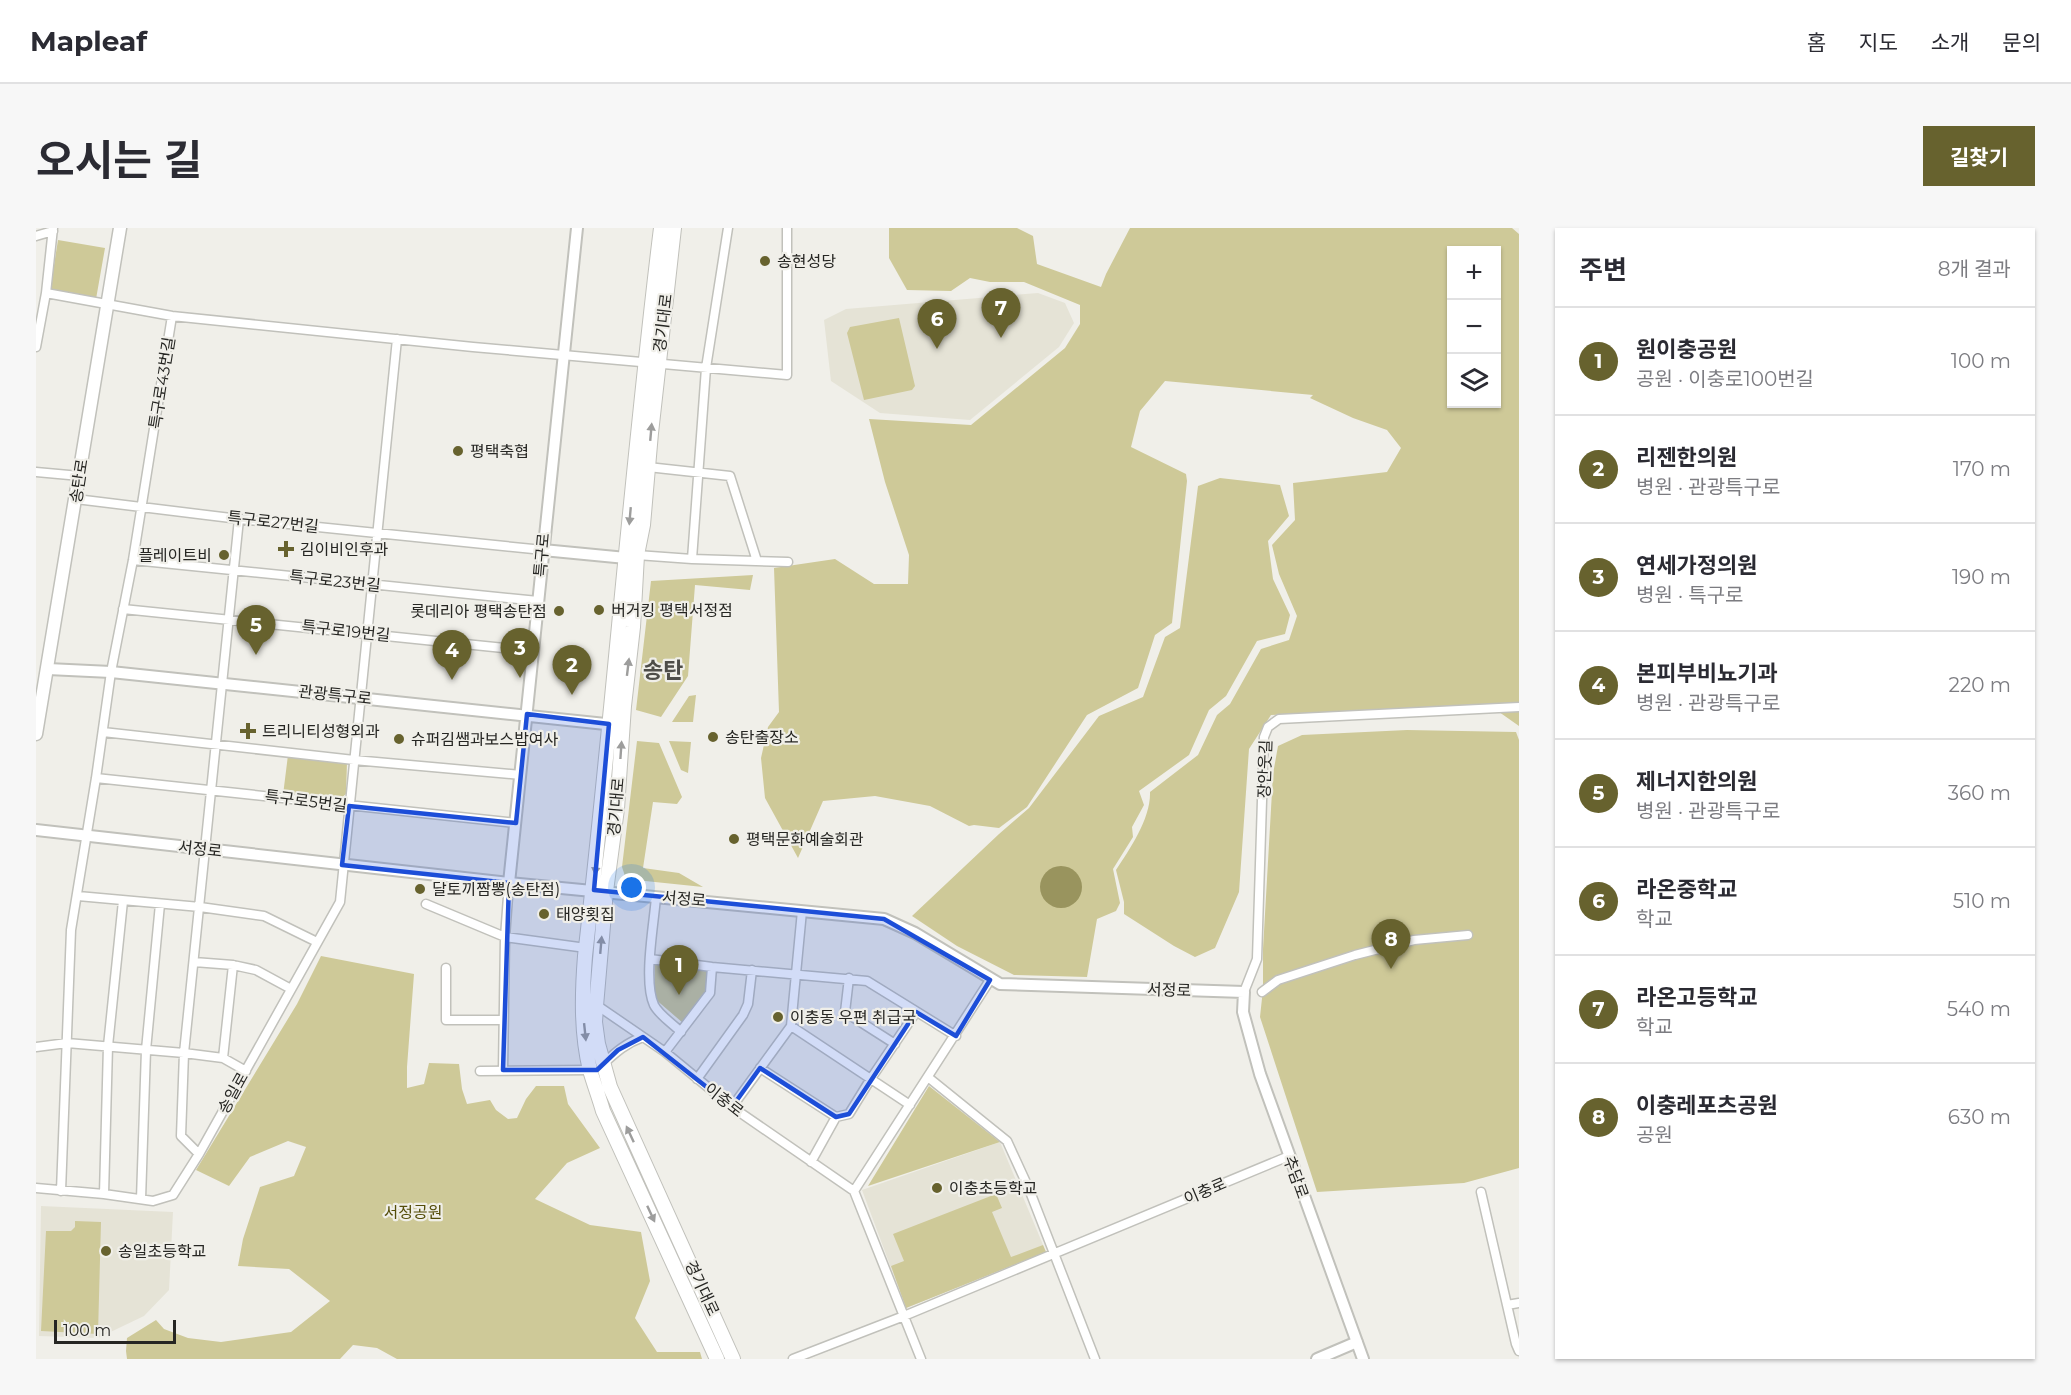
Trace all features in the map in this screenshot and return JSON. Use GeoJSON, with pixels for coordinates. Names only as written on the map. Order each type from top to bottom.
{"type":"FeatureCollection","features":[{"type":"Feature","properties":{"kind":"main road","name":"송탄로"},"geometry":{"type":"LineString","coordinates":[[36,734],[42,668],[76,499],[120,228]]}},
{"type":"Feature","properties":{"kind":"main road","name":"경기대로"},"geometry":{"type":"LineString","coordinates":[[661,228],[651,363],[632,556],[633,627],[616,725],[595,874],[599,891],[595,1022],[597,1067],[621,1113],[733,1359]]}},
{"type":"Feature","properties":{"kind":"main road","name":"경기대로"},"geometry":{"type":"LineString","coordinates":[[632,556],[643,525],[648,467],[651,363],[674,228]]}},
{"type":"Feature","properties":{"kind":"main road","name":"경기대로"},"geometry":{"type":"LineString","coordinates":[[599,891],[586,948],[582,992],[584,1027],[597,1067],[611,1129],[717,1359]]}},
{"type":"Feature","properties":{"kind":"street","name":"특구로"},"geometry":{"type":"LineString","coordinates":[[509,883],[577,228]]}},
{"type":"Feature","properties":{"kind":"street"},"geometry":{"type":"LineString","coordinates":[[692,559],[706,368],[728,228]]}},
{"type":"Feature","properties":{"kind":"street","name":"특구로43번길"},"geometry":{"type":"LineString","coordinates":[[111,672],[133,560],[172,316],[563,356],[787,375],[787,228]]}},
{"type":"Feature","properties":{"kind":"street"},"geometry":{"type":"LineString","coordinates":[[36,236],[53,230],[46,293],[36,347]]}},
{"type":"Feature","properties":{"kind":"street"},"geometry":{"type":"LineString","coordinates":[[46,293],[172,316]]}},
{"type":"Feature","properties":{"kind":"street"},"geometry":{"type":"LineString","coordinates":[[377,532],[397,339]]}},
{"type":"Feature","properties":{"kind":"street"},"geometry":{"type":"LineString","coordinates":[[648,467],[730,476],[757,561]]}},
{"type":"Feature","properties":{"kind":"street"},"geometry":{"type":"LineString","coordinates":[[36,472],[80,476]]}},
{"type":"Feature","properties":{"kind":"street","name":"특구로27번길"},"geometry":{"type":"LineString","coordinates":[[76,499],[239,519],[543,550]]}},
{"type":"Feature","properties":{"kind":"street"},"geometry":{"type":"LineString","coordinates":[[199,1154],[181,1136],[184,1053],[239,519]]}},
{"type":"Feature","properties":{"kind":"street","name":"송일로"},"geometry":{"type":"LineString","coordinates":[[36,1188],[153,1201],[173,1195],[199,1154],[340,902],[377,532]]}},
{"type":"Feature","properties":{"kind":"street"},"geometry":{"type":"LineString","coordinates":[[543,550],[788,562]]}},
{"type":"Feature","properties":{"kind":"street","name":"특구로23번길"},"geometry":{"type":"LineString","coordinates":[[133,560],[538,601]]}},
{"type":"Feature","properties":{"kind":"street","name":"특구로19번길"},"geometry":{"type":"LineString","coordinates":[[123,609],[533,651]]}},
{"type":"Feature","properties":{"kind":"street","name":"관광특구로"},"geometry":{"type":"LineString","coordinates":[[42,668],[222,683],[616,725]]}},
{"type":"Feature","properties":{"kind":"street"},"geometry":{"type":"LineString","coordinates":[[61,1191],[71,930],[111,672]]}},
{"type":"Feature","properties":{"kind":"street","name":"장안웃길"},"geometry":{"type":"LineString","coordinates":[[1244,992],[1257,958],[1264,737],[1268,727],[1279,719],[1519,707]]}},
{"type":"Feature","properties":{"kind":"street"},"geometry":{"type":"LineString","coordinates":[[103,732],[354,760],[521,775]]}},
{"type":"Feature","properties":{"kind":"street","name":"특구로5번길"},"geometry":{"type":"LineString","coordinates":[[96,778],[516,823]]}},
{"type":"Feature","properties":{"kind":"street","name":"서정로"},"geometry":{"type":"LineString","coordinates":[[36,830],[509,883],[884,919],[915,933],[1000,984],[1244,992]]}},
{"type":"Feature","properties":{"kind":"street"},"geometry":{"type":"LineString","coordinates":[[503,1070],[509,883]]}},
{"type":"Feature","properties":{"kind":"street"},"geometry":{"type":"LineString","coordinates":[[78,896],[200,907],[264,916],[316,942]]}},
{"type":"Feature","properties":{"kind":"street"},"geometry":{"type":"LineString","coordinates":[[656,897],[650,959],[650,993],[655,1007],[681,1032]]}},
{"type":"Feature","properties":{"kind":"street"},"geometry":{"type":"LineString","coordinates":[[104,1194],[108,1046],[123,901]]}},
{"type":"Feature","properties":{"kind":"street"},"geometry":{"type":"LineString","coordinates":[[141,1199],[146,1050],[160,904]]}},
{"type":"Feature","properties":{"kind":"street"},"geometry":{"type":"LineString","coordinates":[[426,904],[506,937],[586,948]]}},
{"type":"Feature","properties":{"kind":"street"},"geometry":{"type":"LineString","coordinates":[[732,1107],[791,1026],[802,911]]}},
{"type":"Feature","properties":{"kind":"street"},"geometry":{"type":"LineString","coordinates":[[1262,992],[1278,980],[1354,955],[1414,939],[1468,935]]}},
{"type":"Feature","properties":{"kind":"street"},"geometry":{"type":"LineString","coordinates":[[650,959],[867,981],[956,1036]]}},
{"type":"Feature","properties":{"kind":"street"},"geometry":{"type":"LineString","coordinates":[[194,962],[232,965],[256,970],[291,989]]}},
{"type":"Feature","properties":{"kind":"street"},"geometry":{"type":"LineString","coordinates":[[223,1058],[232,965]]}},
{"type":"Feature","properties":{"kind":"street"},"geometry":{"type":"LineString","coordinates":[[665,1052],[710,993],[712,966]]}},
{"type":"Feature","properties":{"kind":"street"},"geometry":{"type":"LineString","coordinates":[[446,968],[446,1020],[503,1020]]}},
{"type":"Feature","properties":{"kind":"street"},"geometry":{"type":"LineString","coordinates":[[697,1079],[743,1016],[748,1004],[752,970]]}},
{"type":"Feature","properties":{"kind":"street"},"geometry":{"type":"LineString","coordinates":[[849,978],[845,1012],[895,1044]]}},
{"type":"Feature","properties":{"kind":"street"},"geometry":{"type":"LineString","coordinates":[[921,1359],[854,1191],[929,1078],[990,980]]}},
{"type":"Feature","properties":{"kind":"street","name":"이충로"},"geometry":{"type":"LineString","coordinates":[[582,992],[596,1006],[665,1052],[732,1107],[854,1191]]}},
{"type":"Feature","properties":{"kind":"street","name":"추담로"},"geometry":{"type":"LineString","coordinates":[[1244,992],[1243,1012],[1260,1074],[1363,1359]]}},
{"type":"Feature","properties":{"kind":"street"},"geometry":{"type":"LineString","coordinates":[[760,1068],[836,1117],[849,1114],[916,1012]]}},
{"type":"Feature","properties":{"kind":"street"},"geometry":{"type":"LineString","coordinates":[[791,1026],[910,1105]]}},
{"type":"Feature","properties":{"kind":"street"},"geometry":{"type":"LineString","coordinates":[[480,1071],[597,1067],[631,1041],[643,1037]]}},
{"type":"Feature","properties":{"kind":"street"},"geometry":{"type":"LineString","coordinates":[[36,1047],[67,1043],[184,1053],[223,1058],[246,1071]]}},
{"type":"Feature","properties":{"kind":"street"},"geometry":{"type":"LineString","coordinates":[[929,1078],[1007,1141],[1095,1359]]}},
{"type":"Feature","properties":{"kind":"street"},"geometry":{"type":"LineString","coordinates":[[811,1162],[836,1117]]}},
{"type":"Feature","properties":{"kind":"street","name":"이충로"},"geometry":{"type":"LineString","coordinates":[[793,1359],[904,1316],[1289,1156]]}},
{"type":"Feature","properties":{"kind":"street"},"geometry":{"type":"LineString","coordinates":[[1481,1192],[1519,1351]]}},
{"type":"Feature","properties":{"kind":"street"},"geometry":{"type":"LineString","coordinates":[[1507,1305],[1519,1303]]}},
{"type":"Feature","properties":{"kind":"street"},"geometry":{"type":"LineString","coordinates":[[1317,1359],[1357,1342]]}},
{"type":"Feature","properties":{"kind":"highlighted area"},"geometry":{"type":"Polygon","coordinates":[[[527,714],[609,724],[594,890],[884,919],[990,980],[956,1036],[916,1012],[849,1114],[836,1117],[760,1068],[732,1107],[643,1037],[618,1050],[597,1070],[503,1070],[509,883],[342,865],[349,806],[516,823],[527,714]]]}},
{"type":"Feature","properties":{"kind":"shaded area"},"geometry":{"type":"Polygon","coordinates":[[[1038,293],[1065,303],[1074,323],[1059,347],[970,420],[880,413],[831,381],[824,320],[846,309],[1038,293]]]}},
{"type":"Feature","properties":{"kind":"shaded area"},"geometry":{"type":"Polygon","coordinates":[[[1061,866],[1069,867],[1076,872],[1081,879],[1081,895],[1076,902],[1069,907],[1061,908],[1053,907],[1046,902],[1041,895],[1040,887],[1041,879],[1046,872],[1053,867],[1061,866]]]}},
{"type":"Feature","properties":{"kind":"shaded area"},"geometry":{"type":"Polygon","coordinates":[[[1000,1142],[1046,1252],[906,1308],[862,1190],[1000,1142]]]}},
{"type":"Feature","properties":{"kind":"shaded area","name":"송일초등학교"},"geometry":{"type":"Polygon","coordinates":[[[41,1206],[173,1212],[169,1290],[144,1316],[98,1338],[39,1336],[41,1206]]]}},
{"type":"Feature","properties":{"kind":"green space"},"geometry":{"type":"Polygon","coordinates":[[[889,228],[1017,228],[1033,236],[1037,264],[1101,287],[1130,228],[1512,228],[1519,234],[1519,726],[1492,707],[1271,715],[1249,749],[1239,892],[1215,948],[1195,957],[1124,914],[1124,902],[1116,870],[1143,823],[1150,792],[1198,755],[1217,715],[1230,704],[1261,649],[1289,640],[1297,616],[1279,574],[1272,545],[1295,520],[1293,483],[1387,472],[1401,448],[1387,430],[1353,418],[1310,398],[1313,395],[1165,381],[1140,411],[1131,447],[1186,474],[1187,481],[1172,623],[1155,635],[1138,688],[1087,715],[1027,807],[999,828],[969,826],[930,806],[875,796],[823,801],[798,858],[765,798],[761,758],[768,727],[779,712],[774,568],[835,559],[874,584],[908,584],[909,555],[885,482],[869,419],[971,425],[1065,348],[1080,324],[1080,305],[1024,282],[990,282],[970,278],[951,291],[907,290],[889,258],[889,228]]]}},
{"type":"Feature","properties":{"kind":"green space"},"geometry":{"type":"Polygon","coordinates":[[[58,240],[105,248],[96,299],[50,290],[58,240]]]}},
{"type":"Feature","properties":{"kind":"green space"},"geometry":{"type":"Polygon","coordinates":[[[899,318],[915,386],[912,390],[864,400],[847,333],[850,327],[899,318]]]}},
{"type":"Feature","properties":{"kind":"green space"},"geometry":{"type":"Polygon","coordinates":[[[1220,478],[1280,485],[1289,516],[1268,541],[1273,579],[1290,615],[1285,634],[1257,641],[1226,696],[1209,710],[1189,755],[1139,791],[1144,805],[1132,827],[1133,837],[1113,869],[1120,903],[1116,911],[1097,919],[1087,977],[1014,975],[957,946],[912,916],[1029,808],[1099,716],[1143,697],[1165,637],[1180,628],[1198,486],[1220,478]]]}},
{"type":"Feature","properties":{"kind":"green space"},"geometry":{"type":"Polygon","coordinates":[[[753,575],[750,590],[695,585],[688,676],[661,717],[636,710],[651,581],[753,575]]]}},
{"type":"Feature","properties":{"kind":"green space"},"geometry":{"type":"Polygon","coordinates":[[[696,695],[693,722],[672,722],[689,696],[696,695]]]}},
{"type":"Feature","properties":{"kind":"green space"},"geometry":{"type":"Polygon","coordinates":[[[1407,730],[1516,732],[1519,740],[1519,1168],[1464,1183],[1317,1192],[1260,1017],[1273,774],[1278,746],[1302,735],[1407,730]]]}},
{"type":"Feature","properties":{"kind":"green space"},"geometry":{"type":"Polygon","coordinates":[[[637,741],[659,743],[682,797],[677,804],[653,802],[643,868],[679,873],[703,887],[626,879],[622,867],[637,741]]]}},
{"type":"Feature","properties":{"kind":"green space"},"geometry":{"type":"Polygon","coordinates":[[[669,741],[691,742],[688,773],[681,770],[669,741]]]}},
{"type":"Feature","properties":{"kind":"green space"},"geometry":{"type":"Polygon","coordinates":[[[288,755],[347,762],[346,794],[335,803],[283,795],[288,755]]]}},
{"type":"Feature","properties":{"kind":"green space","name":"서정공원"},"geometry":{"type":"Polygon","coordinates":[[[321,956],[414,974],[407,1088],[424,1084],[429,1063],[459,1064],[462,1089],[467,1104],[490,1100],[496,1110],[508,1119],[517,1118],[526,1099],[536,1086],[564,1086],[568,1104],[600,1148],[567,1163],[535,1199],[590,1225],[641,1232],[650,1281],[635,1318],[657,1352],[700,1352],[702,1359],[397,1359],[377,1348],[353,1345],[340,1359],[127,1359],[127,1338],[156,1320],[164,1329],[188,1338],[221,1342],[291,1332],[330,1301],[289,1269],[238,1266],[243,1239],[260,1187],[294,1176],[306,1147],[288,1141],[250,1157],[229,1186],[196,1170],[297,1004],[321,956]]]}},
{"type":"Feature","properties":{"kind":"green space"},"geometry":{"type":"Polygon","coordinates":[[[655,961],[708,967],[706,991],[683,1023],[654,998],[655,961]]]}},
{"type":"Feature","properties":{"kind":"green space"},"geometry":{"type":"Polygon","coordinates":[[[929,1086],[1000,1142],[868,1186],[929,1086]]]}},
{"type":"Feature","properties":{"kind":"green space"},"geometry":{"type":"Polygon","coordinates":[[[996,1194],[1002,1208],[992,1212],[1011,1257],[1043,1245],[1046,1252],[906,1308],[891,1266],[904,1261],[893,1234],[996,1194]]]}},
{"type":"Feature","properties":{"kind":"green space"},"geometry":{"type":"Polygon","coordinates":[[[75,1221],[101,1222],[98,1334],[41,1331],[46,1231],[71,1231],[75,1227],[75,1221]]]}},
{"type":"Feature","properties":{"kind":"place","name":"송현성당"},"geometry":{"type":"Point","coordinates":[765,261]}},
{"type":"Feature","properties":{"kind":"place","name":"라온고등학교"},"geometry":{"type":"Point","coordinates":[1001,338]}},
{"type":"Feature","properties":{"kind":"place","name":"라온중학교"},"geometry":{"type":"Point","coordinates":[937,349]}},
{"type":"Feature","properties":{"kind":"place","name":"평택축협"},"geometry":{"type":"Point","coordinates":[458,451]}},
{"type":"Feature","properties":{"kind":"place","name":"김이비인후과"},"geometry":{"type":"Point","coordinates":[286,549]}},
{"type":"Feature","properties":{"kind":"place","name":"플레이트비"},"geometry":{"type":"Point","coordinates":[224,555]}},
{"type":"Feature","properties":{"kind":"place","name":"버거킹 평택서정점"},"geometry":{"type":"Point","coordinates":[599,610]}},
{"type":"Feature","properties":{"kind":"place","name":"롯데리아 평택송탄점"},"geometry":{"type":"Point","coordinates":[559,611]}},
{"type":"Feature","properties":{"kind":"place","name":"제너지한의원"},"geometry":{"type":"Point","coordinates":[256,655]}},
{"type":"Feature","properties":{"kind":"place","name":"연세가정의원"},"geometry":{"type":"Point","coordinates":[520,678]}},
{"type":"Feature","properties":{"kind":"place","name":"본피부비뇨기과"},"geometry":{"type":"Point","coordinates":[452,680]}},
{"type":"Feature","properties":{"kind":"place","name":"리젠한의원"},"geometry":{"type":"Point","coordinates":[572,695]}},
{"type":"Feature","properties":{"kind":"place","name":"트리니티성형외과"},"geometry":{"type":"Point","coordinates":[248,731]}},
{"type":"Feature","properties":{"kind":"place","name":"송탄출장소"},"geometry":{"type":"Point","coordinates":[713,737]}},
{"type":"Feature","properties":{"kind":"place","name":"슈퍼김쌤과보스밥여사"},"geometry":{"type":"Point","coordinates":[399,739]}},
{"type":"Feature","properties":{"kind":"place","name":"평택문화예술회관"},"geometry":{"type":"Point","coordinates":[734,839]}},
{"type":"Feature","properties":{"kind":"place","name":"달토끼짬뽕(송탄점)"},"geometry":{"type":"Point","coordinates":[420,889]}},
{"type":"Feature","properties":{"kind":"place","name":"태양횟집"},"geometry":{"type":"Point","coordinates":[544,914]}},
{"type":"Feature","properties":{"kind":"place","name":"이충레포츠공원"},"geometry":{"type":"Point","coordinates":[1391,969]}},
{"type":"Feature","properties":{"kind":"place","name":"원이충공원"},"geometry":{"type":"Point","coordinates":[679,995]}},
{"type":"Feature","properties":{"kind":"place","name":"이충동 우편 취급국"},"geometry":{"type":"Point","coordinates":[778,1017]}},
{"type":"Feature","properties":{"kind":"place","name":"이충초등학교"},"geometry":{"type":"Point","coordinates":[937,1188]}},
{"type":"Feature","properties":{"kind":"place","name":"송일초등학교"},"geometry":{"type":"Point","coordinates":[106,1251]}},
{"type":"Feature","properties":{"kind":"district","name":"송탄"},"geometry":{"type":"Point","coordinates":[663,670]}}]}
